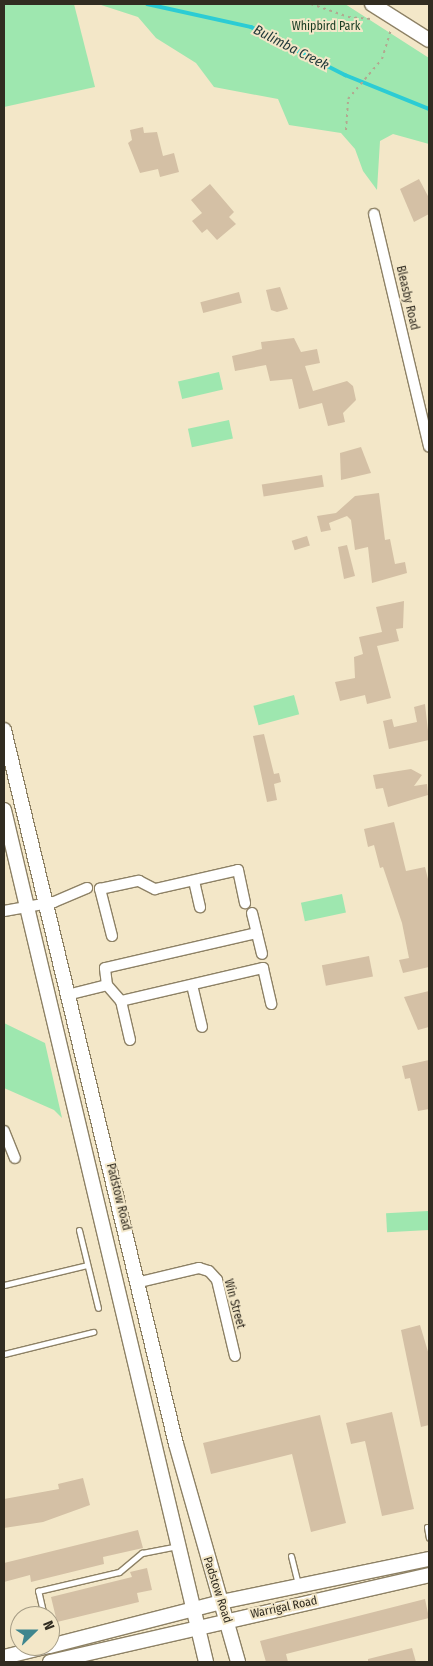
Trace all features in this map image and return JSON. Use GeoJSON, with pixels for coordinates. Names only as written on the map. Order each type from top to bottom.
{"type":"FeatureCollection","features":[{"type":"Feature","properties":{"kind":"main road"},"geometry":{"type":"LineString","coordinates":[[378,9],[429,40]]}},
{"type":"Feature","properties":{"kind":"main road","name":"Padstow Road"},"geometry":{"type":"LineString","coordinates":[[4,730],[44,904],[140,1282],[176,1444],[238,1662]]}},
{"type":"Feature","properties":{"kind":"main road","name":"Padstow Road"},"geometry":{"type":"LineString","coordinates":[[4,810],[206,1662]]}},
{"type":"Feature","properties":{"kind":"main road","name":"Warrigal Road"},"geometry":{"type":"LineString","coordinates":[[60,1642],[221,1602],[429,1559]]}},
{"type":"Feature","properties":{"kind":"main road","name":"Warrigal Road"},"geometry":{"type":"LineString","coordinates":[[50,1662],[429,1575]]}},
{"type":"Feature","properties":{"kind":"street","name":"Bleasby Road"},"geometry":{"type":"LineString","coordinates":[[374,214],[429,447]]}},
{"type":"Feature","properties":{"kind":"street"},"geometry":{"type":"LineString","coordinates":[[112,936],[100,889],[140,880],[155,889],[238,870],[245,903]]}},
{"type":"Feature","properties":{"kind":"street"},"geometry":{"type":"LineString","coordinates":[[194,881],[200,907]]}},
{"type":"Feature","properties":{"kind":"street"},"geometry":{"type":"LineString","coordinates":[[4,911],[44,904],[88,888]]}},
{"type":"Feature","properties":{"kind":"street"},"geometry":{"type":"LineString","coordinates":[[252,913],[262,954]]}},
{"type":"Feature","properties":{"kind":"street"},"geometry":{"type":"LineString","coordinates":[[130,1040],[121,1001],[107,985],[106,968],[257,933]]}},
{"type":"Feature","properties":{"kind":"street"},"geometry":{"type":"LineString","coordinates":[[121,1001],[263,968],[271,1004]]}},
{"type":"Feature","properties":{"kind":"street"},"geometry":{"type":"LineString","coordinates":[[67,995],[107,985]]}},
{"type":"Feature","properties":{"kind":"street"},"geometry":{"type":"LineString","coordinates":[[192,985],[202,1027]]}},
{"type":"Feature","properties":{"kind":"street"},"geometry":{"type":"LineString","coordinates":[[4,1132],[15,1158]]}},
{"type":"Feature","properties":{"kind":"street","name":"Win Street"},"geometry":{"type":"LineString","coordinates":[[140,1282],[199,1268],[209,1271],[217,1280],[235,1356]]}},
{"type":"Feature","properties":{"kind":"lane"},"geometry":{"type":"LineString","coordinates":[[79,1230],[98,1308]]}},
{"type":"Feature","properties":{"kind":"lane"},"geometry":{"type":"LineString","coordinates":[[4,1285],[87,1266]]}},
{"type":"Feature","properties":{"kind":"lane"},"geometry":{"type":"LineString","coordinates":[[4,1354],[93,1332]]}},
{"type":"Feature","properties":{"kind":"lane"},"geometry":{"type":"LineString","coordinates":[[426,1527],[429,1538]]}},
{"type":"Feature","properties":{"kind":"lane"},"geometry":{"type":"LineString","coordinates":[[42,1606],[38,1591],[119,1572],[142,1553],[179,1545]]}},
{"type":"Feature","properties":{"kind":"lane"},"geometry":{"type":"LineString","coordinates":[[291,1556],[299,1587]]}},
{"type":"Feature","properties":{"kind":"path"},"geometry":{"type":"LineString","coordinates":[[311,4],[348,17],[378,9]]}},
{"type":"Feature","properties":{"kind":"path"},"geometry":{"type":"LineString","coordinates":[[346,130],[348,99],[376,68],[391,30],[385,24]]}},
{"type":"Feature","properties":{"kind":"green space"},"geometry":{"type":"Polygon","coordinates":[[[4,4],[74,4],[95,87],[4,107],[4,4]]]}},
{"type":"Feature","properties":{"kind":"green space","name":"Whipbird Park"},"geometry":{"type":"Polygon","coordinates":[[[98,4],[345,4],[429,58],[429,144],[393,134],[380,141],[377,190],[363,171],[355,149],[341,133],[289,125],[278,99],[214,87],[196,63],[156,38],[138,17],[98,4]]]}},
{"type":"Feature","properties":{"kind":"green space"},"geometry":{"type":"Polygon","coordinates":[[[219,372],[223,390],[182,399],[178,381],[219,372]]]}},
{"type":"Feature","properties":{"kind":"green space"},"geometry":{"type":"Polygon","coordinates":[[[229,420],[233,439],[192,447],[188,429],[229,420]]]}},
{"type":"Feature","properties":{"kind":"green space"},"geometry":{"type":"Polygon","coordinates":[[[294,695],[299,714],[259,725],[253,706],[294,695]]]}},
{"type":"Feature","properties":{"kind":"green space"},"geometry":{"type":"Polygon","coordinates":[[[342,894],[346,913],[305,921],[301,903],[342,894]]]}},
{"type":"Feature","properties":{"kind":"green space"},"geometry":{"type":"Polygon","coordinates":[[[4,1023],[45,1043],[62,1118],[54,1110],[4,1088],[4,1023]]]}},
{"type":"Feature","properties":{"kind":"green space"},"geometry":{"type":"Polygon","coordinates":[[[428,1211],[429,1230],[387,1232],[386,1213],[428,1211]]]}},
{"type":"Feature","properties":{"kind":"building"},"geometry":{"type":"Polygon","coordinates":[[[143,127],[144,133],[157,132],[163,156],[174,153],[179,172],[160,177],[158,169],[140,173],[128,143],[132,140],[130,130],[143,127]]]}},
{"type":"Feature","properties":{"kind":"building"},"geometry":{"type":"Polygon","coordinates":[[[419,179],[429,198],[429,214],[414,222],[400,189],[419,179]]]}},
{"type":"Feature","properties":{"kind":"building"},"geometry":{"type":"Polygon","coordinates":[[[210,184],[234,212],[229,217],[236,224],[217,240],[207,229],[202,233],[192,221],[202,213],[191,200],[210,184]]]}},
{"type":"Feature","properties":{"kind":"building"},"geometry":{"type":"Polygon","coordinates":[[[280,287],[288,309],[277,312],[271,310],[266,290],[280,287]]]}},
{"type":"Feature","properties":{"kind":"building"},"geometry":{"type":"Polygon","coordinates":[[[239,292],[242,303],[203,313],[200,302],[239,292]]]}},
{"type":"Feature","properties":{"kind":"building"},"geometry":{"type":"Polygon","coordinates":[[[294,338],[301,352],[317,349],[320,363],[305,366],[313,391],[347,381],[353,386],[356,400],[343,413],[345,422],[328,426],[322,403],[299,409],[292,379],[270,381],[266,365],[235,371],[232,356],[262,349],[261,342],[294,338]]]}},
{"type":"Feature","properties":{"kind":"building"},"geometry":{"type":"Polygon","coordinates":[[[361,447],[371,473],[341,480],[340,453],[361,447]]]}},
{"type":"Feature","properties":{"kind":"building"},"geometry":{"type":"Polygon","coordinates":[[[322,475],[324,487],[264,496],[262,485],[322,475]]]}},
{"type":"Feature","properties":{"kind":"building"},"geometry":{"type":"Polygon","coordinates":[[[379,493],[385,540],[390,539],[395,564],[405,562],[407,573],[372,583],[368,547],[355,550],[351,520],[347,516],[329,523],[331,530],[321,532],[317,516],[336,513],[355,496],[379,493]]]}},
{"type":"Feature","properties":{"kind":"building"},"geometry":{"type":"Polygon","coordinates":[[[307,536],[310,546],[295,550],[292,541],[307,536]]]}},
{"type":"Feature","properties":{"kind":"building"},"geometry":{"type":"Polygon","coordinates":[[[347,545],[355,576],[344,579],[338,547],[347,545]]]}},
{"type":"Feature","properties":{"kind":"building"},"geometry":{"type":"Polygon","coordinates":[[[404,601],[403,628],[396,629],[399,641],[377,646],[391,698],[367,704],[365,695],[340,701],[335,682],[355,678],[354,657],[363,654],[359,637],[382,632],[376,607],[404,601]]]}},
{"type":"Feature","properties":{"kind":"building"},"geometry":{"type":"Polygon","coordinates":[[[425,704],[429,740],[389,749],[383,721],[392,719],[394,727],[417,722],[414,707],[425,704]]]}},
{"type":"Feature","properties":{"kind":"building"},"geometry":{"type":"Polygon","coordinates":[[[264,734],[274,774],[279,773],[281,782],[274,784],[277,800],[267,802],[253,736],[264,734]]]}},
{"type":"Feature","properties":{"kind":"building"},"geometry":{"type":"Polygon","coordinates":[[[411,769],[422,775],[414,786],[427,784],[428,795],[388,807],[383,788],[376,789],[373,775],[411,769]]]}},
{"type":"Feature","properties":{"kind":"building"},"geometry":{"type":"Polygon","coordinates":[[[394,822],[406,871],[425,867],[429,883],[429,967],[403,973],[399,960],[409,958],[402,923],[383,867],[380,868],[374,845],[368,847],[364,829],[394,822]]]}},
{"type":"Feature","properties":{"kind":"building"},"geometry":{"type":"Polygon","coordinates":[[[369,956],[373,977],[326,986],[322,965],[369,956]]]}},
{"type":"Feature","properties":{"kind":"building"},"geometry":{"type":"Polygon","coordinates":[[[429,991],[429,1027],[418,1030],[404,997],[429,991]]]}},
{"type":"Feature","properties":{"kind":"building"},"geometry":{"type":"Polygon","coordinates":[[[429,1060],[429,1109],[418,1111],[410,1078],[405,1079],[402,1066],[429,1060]]]}},
{"type":"Feature","properties":{"kind":"building"},"geometry":{"type":"Polygon","coordinates":[[[420,1325],[429,1355],[429,1425],[421,1427],[401,1330],[420,1325]]]}},
{"type":"Feature","properties":{"kind":"building"},"geometry":{"type":"Polygon","coordinates":[[[392,1412],[414,1509],[382,1516],[365,1441],[351,1444],[346,1423],[392,1412]]]}},
{"type":"Feature","properties":{"kind":"building"},"geometry":{"type":"Polygon","coordinates":[[[320,1415],[346,1523],[311,1532],[292,1454],[211,1474],[203,1443],[320,1415]]]}},
{"type":"Feature","properties":{"kind":"building"},"geometry":{"type":"Polygon","coordinates":[[[83,1478],[90,1505],[43,1522],[4,1528],[4,1499],[59,1489],[58,1484],[83,1478]]]}},
{"type":"Feature","properties":{"kind":"building"},"geometry":{"type":"Polygon","coordinates":[[[138,1530],[143,1548],[103,1557],[104,1564],[31,1582],[30,1575],[4,1582],[4,1563],[138,1530]]]}},
{"type":"Feature","properties":{"kind":"building"},"geometry":{"type":"Polygon","coordinates":[[[147,1568],[152,1590],[137,1593],[139,1602],[60,1621],[60,1606],[53,1606],[51,1597],[132,1577],[130,1572],[147,1568]]]}},
{"type":"Feature","properties":{"kind":"building"},"geometry":{"type":"Polygon","coordinates":[[[425,1599],[429,1618],[286,1654],[288,1662],[266,1662],[260,1641],[425,1599]]]}},
{"type":"Feature","properties":{"kind":"building"},"geometry":{"type":"Polygon","coordinates":[[[412,1648],[416,1662],[368,1662],[368,1659],[412,1648]]]}},
{"type":"Feature","properties":{"kind":"waterway","name":"Bulimba Creek"},"geometry":{"type":"LineString","coordinates":[[147,4],[251,27],[345,75],[429,109]]}}]}
